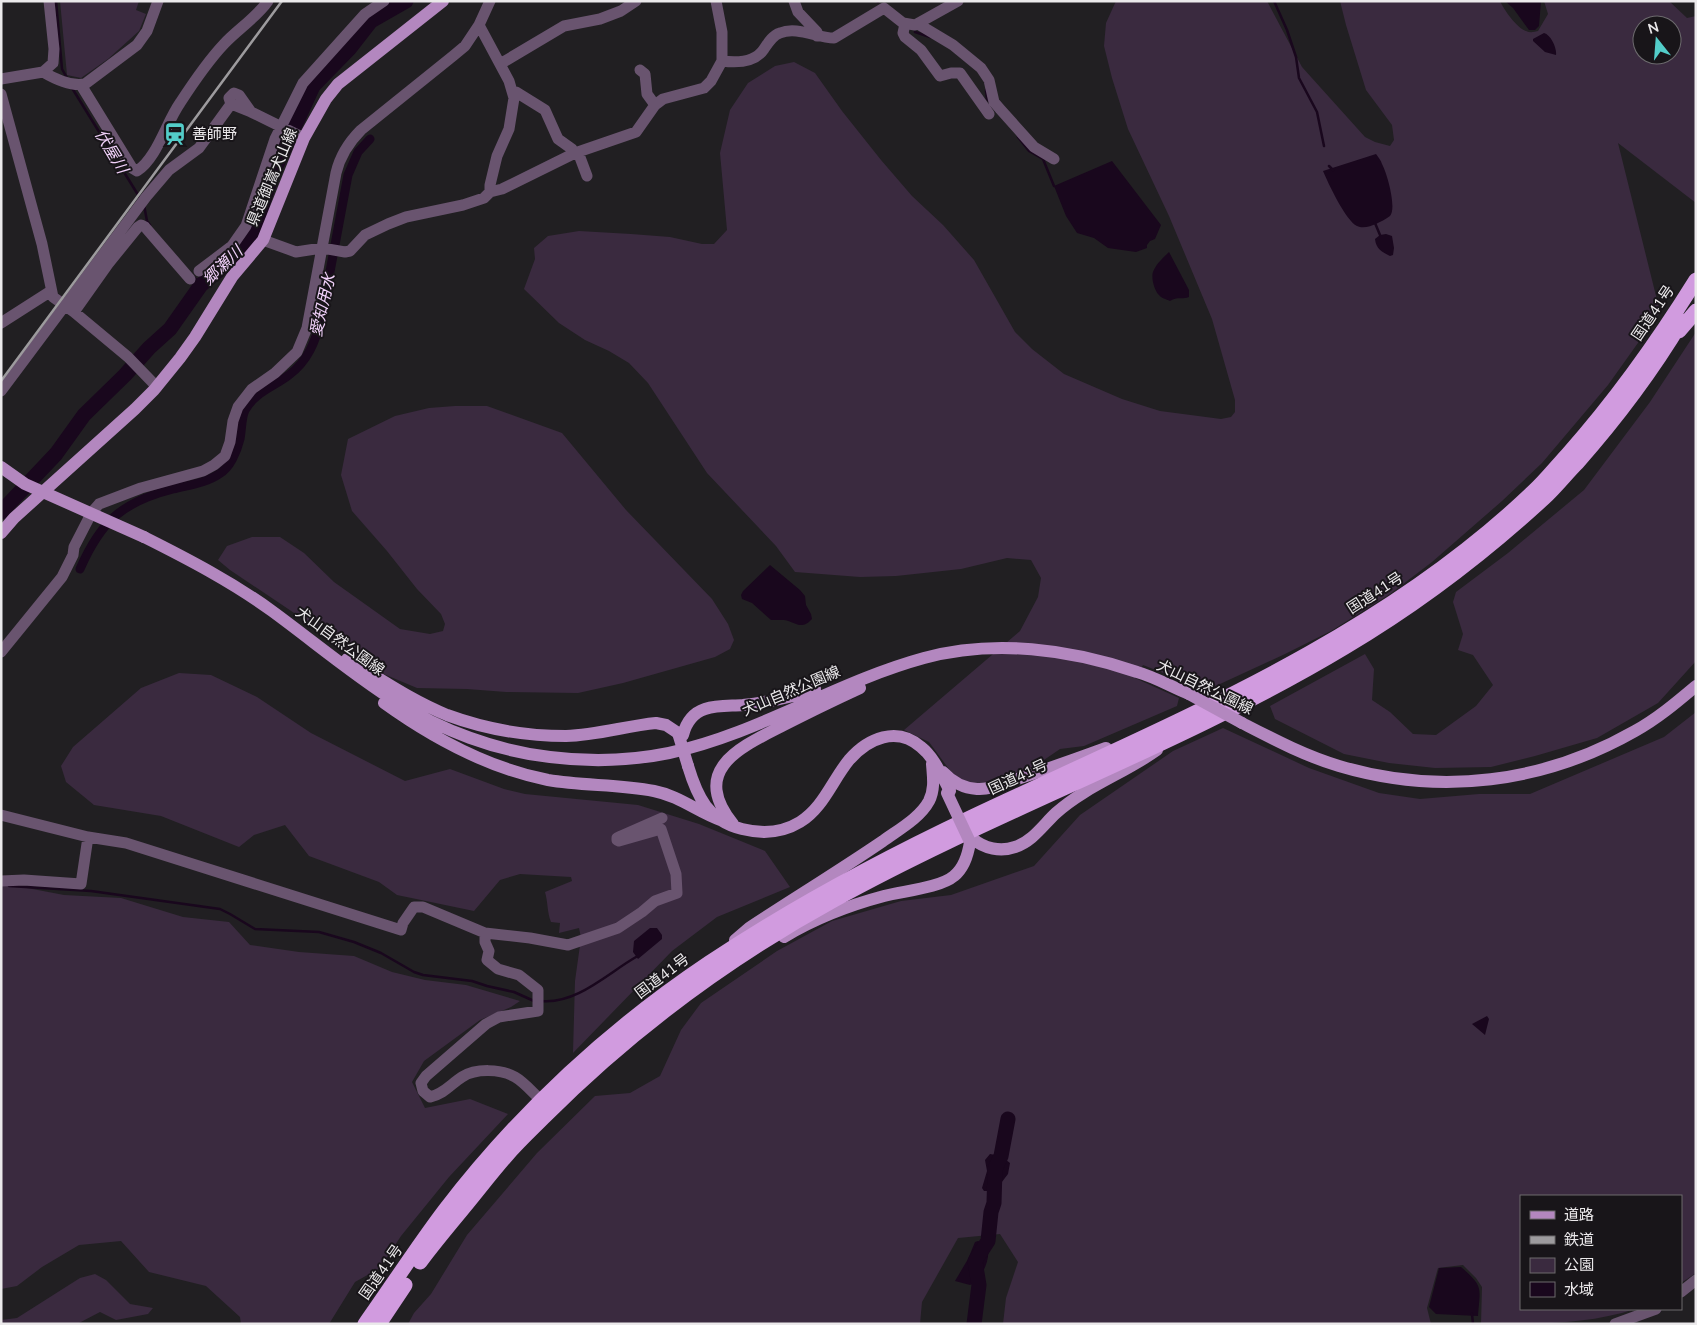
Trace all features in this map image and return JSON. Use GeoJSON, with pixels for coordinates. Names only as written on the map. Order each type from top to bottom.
{"type":"FeatureCollection","features":[{"type":"Feature","properties":{"kind":"highway","name":"国道41号"},"geometry":{"type":"LineString","coordinates":[[379,1324],[424,1257],[506,1155],[590,1072],[713,967],[780,918],[849,879],[970,818],[1160,730],[1255,683],[1336,639],[1402,598],[1459,556],[1534,491],[1592,428],[1667,326],[1696,280]]}},
{"type":"Feature","properties":{"kind":"highway","name":"国道41号"},"geometry":{"type":"LineString","coordinates":[[366,1324],[445,1210],[494,1151],[541,1100],[608,1040],[681,983],[911,860],[1252,699],[1344,648],[1407,608],[1467,564],[1547,496],[1603,434],[1668,343],[1696,298]]}},
{"type":"Feature","properties":{"kind":"highway"},"geometry":{"type":"LineString","coordinates":[[1668,343],[1696,311]]}},
{"type":"Feature","properties":{"kind":"main road","name":"県道御嵩犬山線"},"geometry":{"type":"LineString","coordinates":[[1,533],[14,518],[113,429],[157,386],[195,337],[232,277],[263,240],[302,136],[338,84],[433,5],[443,1]]}},
{"type":"Feature","properties":{"kind":"main road","name":"犬山自然公園線"},"geometry":{"type":"LineString","coordinates":[[1,468],[25,484],[144,537],[198,564],[272,611],[313,643],[396,702],[429,720],[475,739],[512,750],[548,757],[615,760],[670,753],[750,727],[851,683],[925,658],[978,649],[1026,649],[1081,656],[1139,672],[1189,694],[1305,754],[1345,768],[1398,779],[1431,782],[1469,782],[1532,773],[1595,752],[1637,731],[1696,686]]}},
{"type":"Feature","properties":{"kind":"main road"},"geometry":{"type":"LineString","coordinates":[[296,630],[320,656],[403,717],[448,744],[475,757],[508,769],[548,780],[590,786],[655,791],[672,796],[711,817],[737,828],[765,833],[788,828],[802,821],[820,805],[849,761],[863,746],[876,739],[891,735],[908,738],[922,748],[952,781],[961,786],[976,789],[990,788],[1160,730]]}},
{"type":"Feature","properties":{"kind":"main road"},"geometry":{"type":"LineString","coordinates":[[313,643],[340,654],[430,707],[478,725],[504,731],[566,736],[594,734],[656,723],[666,725],[680,734],[698,796],[706,807],[723,821]]}},
{"type":"Feature","properties":{"kind":"main road"},"geometry":{"type":"LineString","coordinates":[[680,734],[690,720],[704,709],[786,699],[869,669],[901,661],[925,658]]}},
{"type":"Feature","properties":{"kind":"main road"},"geometry":{"type":"LineString","coordinates":[[737,828],[720,806],[716,788],[722,767],[730,757],[740,748],[797,718],[925,658]]}},
{"type":"Feature","properties":{"kind":"main road"},"geometry":{"type":"LineString","coordinates":[[932,759],[971,840],[987,847],[1002,850],[1024,843],[1072,800],[1141,762],[1178,735]]}},
{"type":"Feature","properties":{"kind":"main road"},"geometry":{"type":"LineString","coordinates":[[713,967],[749,928],[863,855],[906,825],[920,812],[929,802],[933,789],[932,759]]}},
{"type":"Feature","properties":{"kind":"main road"},"geometry":{"type":"LineString","coordinates":[[713,967],[768,947],[795,930],[836,912],[882,896],[942,883],[953,877],[962,868],[971,840]]}},
{"type":"Feature","properties":{"kind":"street"},"geometry":{"type":"LineString","coordinates":[[44,72],[62,82],[84,84],[137,45],[147,31],[158,1]]}},
{"type":"Feature","properties":{"kind":"street"},"geometry":{"type":"LineString","coordinates":[[81,85],[132,168],[137,171],[143,167],[156,148],[178,105],[196,80],[224,44],[261,10],[268,1]]}},
{"type":"Feature","properties":{"kind":"street"},"geometry":{"type":"LineString","coordinates":[[199,270],[232,246],[246,226],[257,188],[280,125],[304,83],[358,21],[372,8],[384,1]]}},
{"type":"Feature","properties":{"kind":"street"},"geometry":{"type":"LineString","coordinates":[[1,652],[62,577],[73,556],[74,547],[92,512],[100,504],[141,488],[203,471],[225,456],[230,442],[233,421],[241,402],[252,389],[276,374],[297,352],[304,340],[308,328],[338,164],[348,145],[361,130],[465,46],[479,25],[490,1]]}},
{"type":"Feature","properties":{"kind":"street"},"geometry":{"type":"LineString","coordinates":[[500,64],[564,26],[607,16],[621,11],[636,1]]}},
{"type":"Feature","properties":{"kind":"street"},"geometry":{"type":"LineString","coordinates":[[263,240],[296,252],[322,248],[350,251],[365,235],[388,224],[406,217],[463,205],[484,198],[490,192],[576,152],[636,132],[654,105],[673,95],[704,88],[711,81],[722,62],[722,32],[716,1]]}},
{"type":"Feature","properties":{"kind":"street"},"geometry":{"type":"LineString","coordinates":[[794,1],[798,12],[818,32],[817,36]]}},
{"type":"Feature","properties":{"kind":"street"},"geometry":{"type":"LineString","coordinates":[[722,62],[754,59],[759,56],[772,38],[780,32],[791,30],[834,38],[882,5],[905,24],[918,24],[958,1]]}},
{"type":"Feature","properties":{"kind":"street"},"geometry":{"type":"LineString","coordinates":[[1,79],[44,72],[53,63],[54,49],[50,7]]}},
{"type":"Feature","properties":{"kind":"street"},"geometry":{"type":"LineString","coordinates":[[905,24],[903,33],[905,37],[921,50],[940,76],[960,73],[989,114]]}},
{"type":"Feature","properties":{"kind":"street"},"geometry":{"type":"LineString","coordinates":[[918,24],[953,45],[981,68],[989,80],[994,102],[1034,147],[1054,159]]}},
{"type":"Feature","properties":{"kind":"street"},"geometry":{"type":"LineString","coordinates":[[479,25],[513,92],[510,129],[497,156],[490,192]]}},
{"type":"Feature","properties":{"kind":"street"},"geometry":{"type":"LineString","coordinates":[[640,70],[645,74],[647,94],[654,105]]}},
{"type":"Feature","properties":{"kind":"street"},"geometry":{"type":"LineString","coordinates":[[513,92],[545,110],[558,139],[576,152],[587,176]]}},
{"type":"Feature","properties":{"kind":"street"},"geometry":{"type":"LineString","coordinates":[[1,94],[42,244],[52,297],[70,309],[128,357],[157,386]]}},
{"type":"Feature","properties":{"kind":"street"},"geometry":{"type":"LineString","coordinates":[[70,309],[142,202],[169,170],[200,148],[231,104],[302,136]]}},
{"type":"Feature","properties":{"kind":"street"},"geometry":{"type":"LineString","coordinates":[[1,391],[138,226],[146,227],[190,279]]}},
{"type":"Feature","properties":{"kind":"street"},"geometry":{"type":"LineString","coordinates":[[1,323],[50,291]]}},
{"type":"Feature","properties":{"kind":"street"},"geometry":{"type":"LineString","coordinates":[[1,815],[88,837],[126,843],[401,930],[403,922],[414,907],[423,907],[485,933],[568,945],[618,928],[642,912],[654,901],[677,893],[676,874],[661,829],[618,842],[617,840],[621,836],[662,818]]}},
{"type":"Feature","properties":{"kind":"street"},"geometry":{"type":"LineString","coordinates":[[1,881],[24,880],[81,884],[88,837]]}},
{"type":"Feature","properties":{"kind":"street"},"geometry":{"type":"LineString","coordinates":[[485,933],[485,942],[490,951],[487,960],[498,969],[519,975],[538,990],[538,1011],[499,1017],[486,1024],[426,1076],[421,1083],[422,1091],[430,1097],[438,1095],[469,1073],[478,1071],[502,1072],[515,1077],[541,1100]]}},
{"type":"Feature","properties":{"kind":"street"},"geometry":{"type":"LineString","coordinates":[[1682,1291],[1696,1280]]}},
{"type":"Feature","properties":{"kind":"street"},"geometry":{"type":"LineString","coordinates":[[1615,1324],[1653,1310]]}},
{"type":"Feature","properties":{"kind":"green space"},"geometry":{"type":"Polygon","coordinates":[[[60,1],[139,1],[136,10],[146,14],[139,31],[108,59],[81,78],[67,75],[60,1]]]}},
{"type":"Feature","properties":{"kind":"green space"},"geometry":{"type":"Polygon","coordinates":[[[1116,1],[1267,1],[1302,67],[1365,137],[1390,146],[1394,140],[1392,125],[1366,90],[1340,1],[1500,1],[1515,23],[1527,32],[1530,32],[1538,31],[1548,14],[1544,1],[1669,1],[1687,18],[1696,16],[1696,203],[1618,143],[1660,312],[1608,385],[1542,463],[1432,562],[1390,594],[1331,631],[1207,690],[1143,665],[1135,678],[1179,698],[1177,706],[1084,746],[1060,749],[1022,775],[974,784],[954,776],[929,742],[904,730],[1020,631],[1038,597],[1041,578],[1031,560],[1007,558],[961,569],[896,576],[860,577],[795,572],[776,546],[707,473],[648,383],[629,363],[585,340],[559,323],[524,289],[535,259],[534,248],[548,236],[579,231],[670,237],[702,244],[714,244],[727,230],[720,153],[730,110],[748,83],[775,66],[794,62],[815,73],[881,160],[912,196],[943,225],[974,260],[1015,332],[1032,349],[1064,374],[1122,399],[1160,411],[1221,419],[1231,417],[1235,412],[1235,400],[1212,319],[1169,216],[1128,129],[1104,46],[1106,23],[1116,1]]]}},
{"type":"Feature","properties":{"kind":"green space"},"geometry":{"type":"Polygon","coordinates":[[[1696,332],[1696,661],[1658,703],[1597,738],[1491,767],[1435,768],[1389,763],[1344,754],[1275,719],[1270,706],[1365,654],[1374,669],[1372,700],[1390,712],[1413,734],[1436,735],[1476,706],[1493,685],[1473,655],[1458,650],[1463,634],[1453,602],[1456,592],[1508,553],[1584,490],[1650,402],[1696,332]]]}},
{"type":"Feature","properties":{"kind":"green space"},"geometry":{"type":"Polygon","coordinates":[[[487,406],[562,433],[626,510],[712,599],[728,624],[734,640],[730,649],[715,657],[623,683],[578,693],[417,688],[386,675],[343,650],[312,625],[218,560],[227,546],[252,537],[280,537],[304,553],[334,582],[400,629],[430,634],[443,631],[445,624],[441,614],[417,589],[352,511],[341,475],[348,439],[395,416],[429,408],[487,406]]]}},
{"type":"Feature","properties":{"kind":"green space"},"geometry":{"type":"Polygon","coordinates":[[[179,673],[211,675],[257,697],[311,733],[405,781],[450,769],[504,789],[525,794],[638,805],[699,824],[765,851],[790,887],[717,917],[672,951],[573,1053],[575,981],[581,938],[579,928],[559,933],[560,923],[551,922],[545,892],[572,881],[571,877],[520,874],[500,880],[474,911],[397,895],[379,882],[309,856],[285,825],[254,835],[239,847],[161,816],[94,805],[66,782],[61,766],[73,747],[141,688],[179,673]]]}},
{"type":"Feature","properties":{"kind":"green space"},"geometry":{"type":"Polygon","coordinates":[[[1696,712],[1696,1273],[1682,1282],[1682,1195],[1520,1195],[1520,1310],[1631,1310],[1579,1321],[1481,1324],[1482,1287],[1463,1265],[1438,1268],[1427,1308],[1431,1324],[1003,1324],[1006,1298],[1018,1262],[1000,1234],[958,1238],[922,1302],[920,1324],[408,1324],[414,1313],[431,1294],[467,1235],[537,1153],[595,1096],[630,1093],[660,1076],[681,1030],[701,1003],[777,951],[832,921],[901,901],[951,895],[1034,866],[1080,815],[1173,751],[1223,728],[1309,768],[1379,793],[1420,799],[1479,794],[1530,794],[1664,737],[1696,712]]]}},
{"type":"Feature","properties":{"kind":"green space"},"geometry":{"type":"Polygon","coordinates":[[[1,883],[64,895],[121,898],[183,917],[229,922],[250,945],[299,952],[354,956],[392,972],[425,980],[466,985],[520,1001],[511,1007],[480,1020],[424,1061],[412,1082],[425,1108],[470,1099],[508,1114],[449,1177],[401,1236],[380,1268],[355,1282],[329,1324],[241,1324],[240,1317],[206,1286],[149,1272],[121,1241],[79,1245],[42,1267],[17,1286],[1,1289],[1,883]]]}},
{"type":"Feature","properties":{"kind":"green space"},"geometry":{"type":"Polygon","coordinates":[[[95,1274],[106,1280],[130,1304],[153,1308],[148,1314],[116,1320],[100,1312],[77,1324],[1,1324],[1,1320],[17,1318],[80,1278],[95,1274]]]}},
{"type":"Feature","properties":{"kind":"water"},"geometry":{"type":"Polygon","coordinates":[[[1505,1],[1541,1],[1539,26],[1535,30],[1529,30],[1513,8],[1505,1]]]}},
{"type":"Feature","properties":{"kind":"water"},"geometry":{"type":"Polygon","coordinates":[[[1544,33],[1553,42],[1556,55],[1545,52],[1533,41],[1533,39],[1544,33]]]}},
{"type":"Feature","properties":{"kind":"water"},"geometry":{"type":"Polygon","coordinates":[[[1376,154],[1382,163],[1389,182],[1392,212],[1390,216],[1376,224],[1359,227],[1353,223],[1343,210],[1323,171],[1376,154]]]}},
{"type":"Feature","properties":{"kind":"water"},"geometry":{"type":"Polygon","coordinates":[[[1112,161],[1161,225],[1155,239],[1150,241],[1147,248],[1136,252],[1108,248],[1094,238],[1077,233],[1066,216],[1054,186],[1112,161]]]}},
{"type":"Feature","properties":{"kind":"water"},"geometry":{"type":"Polygon","coordinates":[[[1380,235],[1392,236],[1394,248],[1393,255],[1390,256],[1380,250],[1375,239],[1380,235]]]}},
{"type":"Feature","properties":{"kind":"water"},"geometry":{"type":"Polygon","coordinates":[[[1169,252],[1189,290],[1189,297],[1170,301],[1157,293],[1152,274],[1169,252]]]}},
{"type":"Feature","properties":{"kind":"water"},"geometry":{"type":"Polygon","coordinates":[[[770,565],[805,596],[806,605],[812,619],[808,623],[798,625],[784,620],[771,620],[752,603],[742,599],[743,591],[770,565]]]}},
{"type":"Feature","properties":{"kind":"water"},"geometry":{"type":"Polygon","coordinates":[[[650,928],[657,928],[662,935],[662,939],[638,959],[633,952],[634,941],[650,928]]]}},
{"type":"Feature","properties":{"kind":"water"},"geometry":{"type":"Polygon","coordinates":[[[1487,1016],[1489,1019],[1485,1035],[1472,1024],[1487,1016]]]}},
{"type":"Feature","properties":{"kind":"water"},"geometry":{"type":"Polygon","coordinates":[[[990,1154],[1001,1156],[1010,1163],[1008,1174],[995,1191],[984,1191],[982,1188],[987,1171],[985,1160],[990,1154]]]}},
{"type":"Feature","properties":{"kind":"water"},"geometry":{"type":"Polygon","coordinates":[[[978,1241],[987,1245],[988,1256],[985,1268],[970,1285],[955,1281],[968,1259],[975,1242],[978,1241]]]}},
{"type":"Feature","properties":{"kind":"water"},"geometry":{"type":"Polygon","coordinates":[[[1461,1267],[1474,1279],[1479,1288],[1478,1316],[1436,1314],[1429,1307],[1439,1268],[1461,1267]]]}},
{"type":"Feature","properties":{"kind":"waterway","name":"伏屋川"},"geometry":{"type":"LineString","coordinates":[[56,1],[62,69],[67,78]]}},
{"type":"Feature","properties":{"kind":"waterway","name":"郷瀬川"},"geometry":{"type":"LineString","coordinates":[[1,512],[56,454],[84,415],[170,329],[201,285],[239,253],[255,227],[272,175],[313,86],[350,48],[371,21],[406,1]]}},
{"type":"Feature","properties":{"kind":"waterway"},"geometry":{"type":"LineString","coordinates":[[1274,1],[1296,57],[1299,78],[1317,112],[1324,146]]}},
{"type":"Feature","properties":{"kind":"waterway"},"geometry":{"type":"LineString","coordinates":[[915,32],[930,37]]}},
{"type":"Feature","properties":{"kind":"waterway","name":"伏屋川"},"geometry":{"type":"LineString","coordinates":[[72,88],[140,198]]}},
{"type":"Feature","properties":{"kind":"waterway"},"geometry":{"type":"LineString","coordinates":[[986,90],[989,101]]}},
{"type":"Feature","properties":{"kind":"waterway"},"geometry":{"type":"LineString","coordinates":[[1018,137],[1029,151],[1043,159],[1054,186]]}},
{"type":"Feature","properties":{"kind":"waterway","name":"愛知用水"},"geometry":{"type":"LineString","coordinates":[[80,569],[96,538],[105,526],[127,507],[155,494],[208,480],[223,471],[230,463],[237,449],[242,420],[249,404],[254,398],[296,370],[306,357],[321,320],[348,175],[358,152],[370,139]]}},
{"type":"Feature","properties":{"kind":"waterway"},"geometry":{"type":"LineString","coordinates":[[1329,166],[1333,170]]}},
{"type":"Feature","properties":{"kind":"waterway","name":"伏屋川"},"geometry":{"type":"LineString","coordinates":[[144,205],[147,221],[150,225]]}},
{"type":"Feature","properties":{"kind":"waterway"},"geometry":{"type":"LineString","coordinates":[[1375,223],[1380,235]]}},
{"type":"Feature","properties":{"kind":"waterway","name":"伏屋川"},"geometry":{"type":"LineString","coordinates":[[194,277],[201,285]]}},
{"type":"Feature","properties":{"kind":"waterway"},"geometry":{"type":"LineString","coordinates":[[9,886],[91,891],[220,909],[255,929],[319,932],[354,942],[381,953],[414,972],[423,975],[472,981],[514,992],[534,1001]]}},
{"type":"Feature","properties":{"kind":"waterway"},"geometry":{"type":"LineString","coordinates":[[542,1001],[555,1001],[580,993],[636,957]]}},
{"type":"Feature","properties":{"kind":"waterway"},"geometry":{"type":"LineString","coordinates":[[974,1324],[979,1285],[975,1261],[988,1241],[991,1212],[994,1203],[995,1169],[1001,1156],[1008,1119]]}},
{"type":"Feature","properties":{"kind":"waterway"},"geometry":{"type":"LineString","coordinates":[[1472,1314],[1473,1324]]}},
{"type":"Feature","properties":{"kind":"railway"},"geometry":{"type":"LineString","coordinates":[[1,381],[282,1]]}},
{"type":"Feature","properties":{"kind":"place","name":"善師野"},"geometry":{"type":"Point","coordinates":[175,134]}}]}
